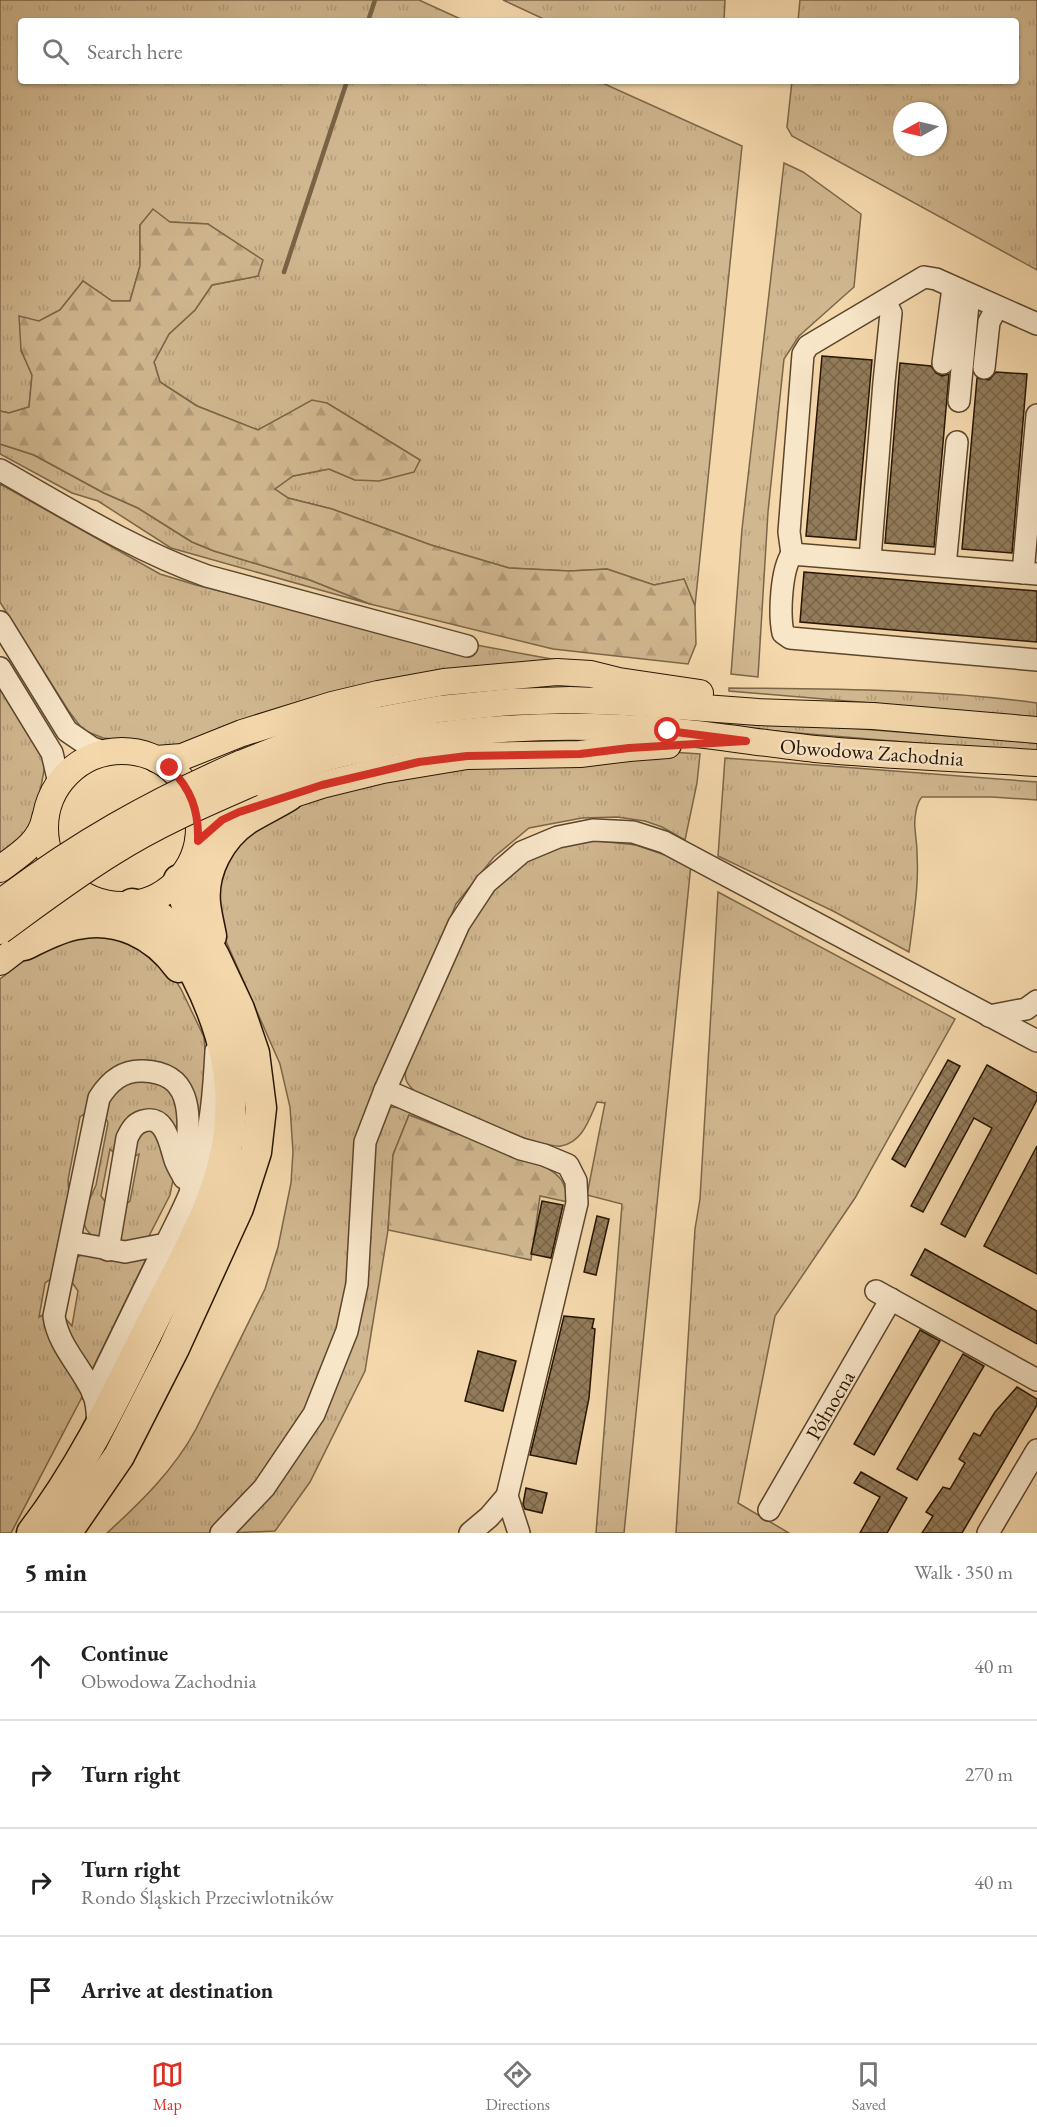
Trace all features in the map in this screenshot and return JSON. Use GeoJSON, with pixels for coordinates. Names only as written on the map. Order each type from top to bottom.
{"type":"FeatureCollection","features":[{"type":"Feature","properties":{"kind":"highway"},"geometry":{"type":"LineString","coordinates":[[214,956],[205,902],[205,884],[210,865],[222,844],[236,828],[247,819],[288,796]]}},
{"type":"Feature","properties":{"kind":"highway"},"geometry":{"type":"LineString","coordinates":[[66,1533],[119,1456],[174,1348],[238,1208],[256,1152],[261,1108],[254,1053],[239,1009],[214,956],[188,909],[179,880]]}},
{"type":"Feature","properties":{"kind":"highway"},"geometry":{"type":"LineString","coordinates":[[32,1533],[72,1477],[98,1431],[197,1232],[218,1184],[227,1152],[230,1079],[220,1029],[173,931],[160,916],[151,910],[132,904]]}},
{"type":"Feature","properties":{"kind":"highway"},"geometry":{"type":"LineString","coordinates":[[12,938],[57,931],[86,923],[118,924],[144,934],[167,951],[179,967],[196,998],[230,1079]]}},
{"type":"Feature","properties":{"kind":"main road"},"geometry":{"type":"LineString","coordinates":[[156,759],[182,757],[289,717],[378,694],[444,682],[557,672],[591,674],[672,689],[873,716]]}},
{"type":"Feature","properties":{"kind":"main road","name":"Obwodowa Zachodnia"},"geometry":{"type":"LineString","coordinates":[[12,938],[58,888],[113,852],[187,811],[308,737],[358,724],[440,709],[498,703],[570,700],[758,712],[873,716],[1037,730]]}},
{"type":"Feature","properties":{"kind":"main road","name":"Obwodowa Zachodnia"},"geometry":{"type":"LineString","coordinates":[[0,903],[51,866],[109,829],[162,800],[246,773],[448,734],[508,727],[668,731],[839,751],[1032,764]]}},
{"type":"Feature","properties":{"kind":"main road"},"geometry":{"type":"LineString","coordinates":[[198,841],[211,828],[230,816],[322,785],[383,770],[467,756],[580,754],[638,747],[746,741]]}},
{"type":"Feature","properties":{"kind":"main road"},"geometry":{"type":"LineString","coordinates":[[0,870],[31,845],[44,826],[45,817],[50,799],[59,783],[80,763],[107,753],[132,752],[156,759],[170,768],[182,780],[196,808],[199,825],[198,841],[188,868],[179,880],[165,892],[150,900],[132,904],[111,904],[90,899],[67,883],[51,859],[45,831],[45,817]]}},
{"type":"Feature","properties":{"kind":"main road"},"geometry":{"type":"LineString","coordinates":[[0,962],[12,938],[90,899]]}},
{"type":"Feature","properties":{"kind":"street"},"geometry":{"type":"LineString","coordinates":[[1037,324],[936,279],[924,277],[808,346],[803,354],[789,532],[792,554],[786,562],[780,622],[783,633],[790,638],[1037,660]]}},
{"type":"Feature","properties":{"kind":"street"},"geometry":{"type":"LineString","coordinates":[[943,363],[962,292]]}},
{"type":"Feature","properties":{"kind":"street"},"geometry":{"type":"LineString","coordinates":[[958,401],[968,304],[962,292]]}},
{"type":"Feature","properties":{"kind":"street"},"geometry":{"type":"LineString","coordinates":[[870,559],[891,313],[885,301]]}},
{"type":"Feature","properties":{"kind":"street"},"geometry":{"type":"LineString","coordinates":[[984,368],[989,322],[997,307]]}},
{"type":"Feature","properties":{"kind":"street"},"geometry":{"type":"LineString","coordinates":[[792,554],[1030,574],[1037,415]]}},
{"type":"Feature","properties":{"kind":"street"},"geometry":{"type":"LineString","coordinates":[[945,566],[957,442]]}},
{"type":"Feature","properties":{"kind":"street"},"geometry":{"type":"LineString","coordinates":[[0,470],[150,553],[183,567],[207,576],[467,646]]}},
{"type":"Feature","properties":{"kind":"street"},"geometry":{"type":"LineString","coordinates":[[0,622],[67,731],[92,748],[107,753]]}},
{"type":"Feature","properties":{"kind":"street"},"geometry":{"type":"LineString","coordinates":[[0,668],[52,753],[59,783]]}},
{"type":"Feature","properties":{"kind":"street"},"geometry":{"type":"LineString","coordinates":[[221,1533],[264,1488],[314,1414],[346,1331],[357,1284],[365,1142],[385,1090],[459,924],[486,883],[522,852],[558,837],[593,830],[633,832],[664,842],[1037,1041]]}},
{"type":"Feature","properties":{"kind":"street"},"geometry":{"type":"LineString","coordinates":[[988,1016],[1026,1009],[1037,1001]]}},
{"type":"Feature","properties":{"kind":"street"},"geometry":{"type":"LineString","coordinates":[[93,1394],[191,1191],[204,1151],[213,1098],[216,1048]]}},
{"type":"Feature","properties":{"kind":"street"},"geometry":{"type":"LineString","coordinates":[[98,1431],[98,1415],[93,1394],[58,1336],[54,1316],[99,1098],[109,1084],[124,1074],[139,1070],[160,1073],[176,1083],[185,1096],[190,1119],[187,1162],[191,1191]]}},
{"type":"Feature","properties":{"kind":"street"},"geometry":{"type":"LineString","coordinates":[[385,1090],[521,1149],[568,1165],[576,1181],[577,1203],[507,1496],[489,1517],[470,1533]]}},
{"type":"Feature","properties":{"kind":"street"},"geometry":{"type":"LineString","coordinates":[[108,1250],[127,1138],[134,1126],[145,1120],[157,1122],[163,1127],[176,1162],[191,1191]]}},
{"type":"Feature","properties":{"kind":"street"},"geometry":{"type":"LineString","coordinates":[[70,1242],[125,1252],[166,1244]]}},
{"type":"Feature","properties":{"kind":"street","name":"Północna"},"geometry":{"type":"LineString","coordinates":[[769,1510],[884,1295],[1037,1380]]}},
{"type":"Feature","properties":{"kind":"street"},"geometry":{"type":"LineString","coordinates":[[988,1533],[1037,1450]]}},
{"type":"Feature","properties":{"kind":"street"},"geometry":{"type":"LineString","coordinates":[[507,1496],[519,1533]]}},
{"type":"Feature","properties":{"kind":"green space"},"geometry":{"type":"Polygon","coordinates":[[[0,0],[419,0],[458,18],[18,18],[18,84],[605,84],[742,146],[695,606],[684,579],[654,585],[607,569],[570,571],[509,568],[431,545],[332,509],[288,498],[274,489],[293,476],[329,469],[355,480],[420,460],[327,403],[282,418],[258,430],[197,406],[160,382],[154,362],[169,334],[195,310],[212,285],[258,276],[208,224],[170,222],[140,225],[140,266],[130,301],[112,301],[83,281],[60,310],[39,321],[21,350],[32,375],[29,407],[9,413],[0,411],[0,0]]]}},
{"type":"Feature","properties":{"kind":"green space"},"geometry":{"type":"Polygon","coordinates":[[[503,0],[725,0],[724,18],[542,18],[503,0]]]}},
{"type":"Feature","properties":{"kind":"green space"},"geometry":{"type":"Polygon","coordinates":[[[800,0],[1037,0],[1037,270],[792,136],[787,127],[792,84],[1019,84],[1019,18],[798,18],[800,0]]]}},
{"type":"Feature","properties":{"kind":"green space"},"geometry":{"type":"Polygon","coordinates":[[[784,163],[803,172],[861,214],[854,287],[799,336],[784,359],[768,512],[758,677],[731,674],[742,529],[784,163]]]}},
{"type":"Feature","properties":{"kind":"green space"},"geometry":{"type":"Polygon","coordinates":[[[153,209],[170,222],[208,224],[263,260],[258,276],[212,285],[195,310],[169,334],[154,362],[160,382],[197,406],[258,430],[312,400],[327,403],[420,460],[414,472],[379,481],[355,480],[329,469],[293,476],[275,489],[288,498],[332,509],[431,545],[509,568],[570,571],[607,569],[654,585],[684,579],[695,606],[696,644],[688,664],[553,649],[370,604],[310,580],[214,551],[192,542],[138,508],[104,493],[34,455],[0,444],[0,411],[9,413],[29,407],[32,375],[21,350],[19,316],[39,321],[60,310],[83,281],[112,301],[130,301],[140,266],[140,225],[153,209]]]}},
{"type":"Feature","properties":{"kind":"green space"},"geometry":{"type":"Polygon","coordinates":[[[0,444],[34,455],[104,493],[138,508],[192,542],[214,551],[310,580],[370,604],[171,548],[98,501],[72,493],[0,454],[0,444]]]}},
{"type":"Feature","properties":{"kind":"green space"},"geometry":{"type":"Polygon","coordinates":[[[0,484],[160,574],[319,616],[595,667],[395,680],[311,698],[193,742],[169,748],[137,741],[103,738],[83,730],[0,602],[0,484]]]}},
{"type":"Feature","properties":{"kind":"green space"},"geometry":{"type":"Polygon","coordinates":[[[0,679],[33,736],[45,765],[37,808],[25,837],[0,856],[0,679]]]}},
{"type":"Feature","properties":{"kind":"green space"},"geometry":{"type":"Polygon","coordinates":[[[729,688],[883,691],[999,698],[1037,703],[1037,717],[729,691],[729,688]]]}},
{"type":"Feature","properties":{"kind":"green space"},"geometry":{"type":"Polygon","coordinates":[[[726,718],[1037,743],[1037,753],[725,727],[726,718]]]}},
{"type":"Feature","properties":{"kind":"green space"},"geometry":{"type":"Polygon","coordinates":[[[671,752],[700,754],[697,783],[685,840],[662,827],[645,821],[617,817],[582,818],[529,828],[494,857],[456,904],[380,1079],[352,1277],[339,1327],[318,1390],[289,1437],[238,1505],[210,1533],[107,1533],[167,1472],[196,1429],[265,1289],[278,1247],[291,1183],[293,1152],[290,1107],[280,1064],[218,923],[216,870],[266,817],[358,785],[463,766],[671,752]]]}},
{"type":"Feature","properties":{"kind":"green space"},"geometry":{"type":"Polygon","coordinates":[[[725,758],[1037,782],[1037,800],[992,797],[922,797],[915,817],[917,876],[909,952],[833,911],[718,856],[725,758]]]}},
{"type":"Feature","properties":{"kind":"green space"},"geometry":{"type":"Polygon","coordinates":[[[589,840],[636,845],[691,864],[624,1533],[596,1533],[622,1204],[587,1195],[605,1103],[597,1102],[584,1129],[575,1140],[561,1146],[551,1145],[492,1127],[433,1103],[414,1090],[405,1077],[409,1060],[470,921],[495,886],[529,860],[561,846],[589,840]]]}},
{"type":"Feature","properties":{"kind":"green space"},"geometry":{"type":"Polygon","coordinates":[[[718,892],[955,1019],[855,1198],[775,1316],[738,1503],[789,1533],[676,1533],[695,1229],[700,1199],[718,892]]]}},
{"type":"Feature","properties":{"kind":"green space"},"geometry":{"type":"Polygon","coordinates":[[[112,933],[160,955],[181,989],[204,1037],[207,1078],[196,1149],[193,1132],[157,1064],[80,1117],[68,1180],[70,1210],[58,1274],[45,1283],[39,1317],[50,1311],[82,1389],[82,1397],[11,1533],[0,1533],[0,979],[48,943],[112,933]]]}},
{"type":"Feature","properties":{"kind":"green space"},"geometry":{"type":"Polygon","coordinates":[[[134,1079],[161,1083],[176,1097],[183,1139],[155,1115],[119,1158],[110,1149],[101,1196],[110,1208],[103,1238],[91,1235],[86,1229],[83,1214],[96,1185],[108,1123],[104,1113],[115,1090],[134,1079]]]}},
{"type":"Feature","properties":{"kind":"green space"},"geometry":{"type":"Polygon","coordinates":[[[389,1107],[406,1108],[512,1154],[409,1115],[393,1155],[388,1230],[365,1371],[310,1482],[275,1531],[229,1533],[343,1357],[370,1146],[389,1107]]]}},
{"type":"Feature","properties":{"kind":"green space"},"geometry":{"type":"Polygon","coordinates":[[[409,1115],[544,1166],[558,1176],[564,1184],[568,1202],[540,1196],[531,1260],[388,1230],[393,1155],[409,1115]]]}},
{"type":"Feature","properties":{"kind":"green space"},"geometry":{"type":"Polygon","coordinates":[[[156,1129],[173,1175],[170,1195],[149,1236],[145,1239],[122,1243],[115,1236],[118,1210],[130,1201],[139,1154],[127,1160],[135,1131],[156,1129]]]}},
{"type":"Feature","properties":{"kind":"green space"},"geometry":{"type":"Polygon","coordinates":[[[83,1254],[147,1257],[89,1376],[60,1312],[72,1326],[78,1291],[67,1275],[76,1258],[83,1254]]]}},
{"type":"Feature","properties":{"kind":"building"},"geometry":{"type":"Polygon","coordinates":[[[822,356],[872,360],[856,540],[806,536],[822,356]]]}},
{"type":"Feature","properties":{"kind":"building"},"geometry":{"type":"Polygon","coordinates":[[[900,363],[931,366],[936,373],[942,376],[949,374],[934,547],[885,543],[900,363]]]}},
{"type":"Feature","properties":{"kind":"building"},"geometry":{"type":"Polygon","coordinates":[[[996,372],[1027,374],[1012,553],[962,549],[977,378],[989,380],[996,372]]]}},
{"type":"Feature","properties":{"kind":"building"},"geometry":{"type":"Polygon","coordinates":[[[804,572],[1037,591],[1037,642],[800,622],[804,572]]]}},
{"type":"Feature","properties":{"kind":"building"},"geometry":{"type":"Polygon","coordinates":[[[948,1060],[960,1066],[905,1167],[892,1159],[948,1060]]]}},
{"type":"Feature","properties":{"kind":"building"},"geometry":{"type":"Polygon","coordinates":[[[987,1065],[1037,1093],[1037,1100],[965,1237],[941,1224],[992,1128],[974,1118],[923,1212],[911,1206],[987,1065]]]}},
{"type":"Feature","properties":{"kind":"building"},"geometry":{"type":"Polygon","coordinates":[[[1037,1146],[1037,1274],[984,1246],[1037,1146]]]}},
{"type":"Feature","properties":{"kind":"building"},"geometry":{"type":"Polygon","coordinates":[[[542,1201],[563,1205],[551,1258],[531,1254],[542,1201]]]}},
{"type":"Feature","properties":{"kind":"building"},"geometry":{"type":"Polygon","coordinates":[[[597,1216],[609,1219],[596,1275],[584,1272],[597,1216]]]}},
{"type":"Feature","properties":{"kind":"building"},"geometry":{"type":"Polygon","coordinates":[[[925,1249],[1037,1311],[1037,1344],[911,1275],[925,1249]]]}},
{"type":"Feature","properties":{"kind":"building"},"geometry":{"type":"Polygon","coordinates":[[[564,1316],[594,1319],[592,1328],[595,1329],[589,1398],[576,1464],[530,1455],[564,1316]]]}},
{"type":"Feature","properties":{"kind":"building"},"geometry":{"type":"Polygon","coordinates":[[[920,1330],[940,1341],[874,1455],[854,1444],[920,1330]]]}},
{"type":"Feature","properties":{"kind":"building"},"geometry":{"type":"Polygon","coordinates":[[[478,1351],[516,1361],[503,1411],[465,1401],[478,1351]]]}},
{"type":"Feature","properties":{"kind":"building"},"geometry":{"type":"Polygon","coordinates":[[[963,1354],[984,1366],[917,1480],[897,1469],[963,1354]]]}},
{"type":"Feature","properties":{"kind":"building"},"geometry":{"type":"Polygon","coordinates":[[[1017,1387],[1037,1399],[1037,1405],[962,1533],[922,1533],[933,1516],[926,1512],[943,1487],[950,1489],[965,1463],[959,1459],[974,1433],[980,1436],[995,1412],[1017,1387]]]}},
{"type":"Feature","properties":{"kind":"building"},"geometry":{"type":"Polygon","coordinates":[[[861,1472],[907,1498],[887,1533],[860,1533],[880,1497],[854,1483],[861,1472]]]}},
{"type":"Feature","properties":{"kind":"building"},"geometry":{"type":"Polygon","coordinates":[[[526,1488],[547,1493],[542,1513],[525,1509],[523,1504],[526,1488]]]}},
{"type":"Feature","properties":{"kind":"waterway"},"geometry":{"type":"LineString","coordinates":[[369,18],[375,0]]}},
{"type":"Feature","properties":{"kind":"waterway"},"geometry":{"type":"LineString","coordinates":[[284,272],[346,84]]}},
{"type":"Feature","properties":{"kind":"route"},"geometry":{"type":"LineString","coordinates":[[170,768],[182,780],[196,808],[199,825],[198,841],[222,820],[239,812],[322,785],[419,762],[467,756],[580,754],[629,748],[746,741],[668,731]]}}]}
